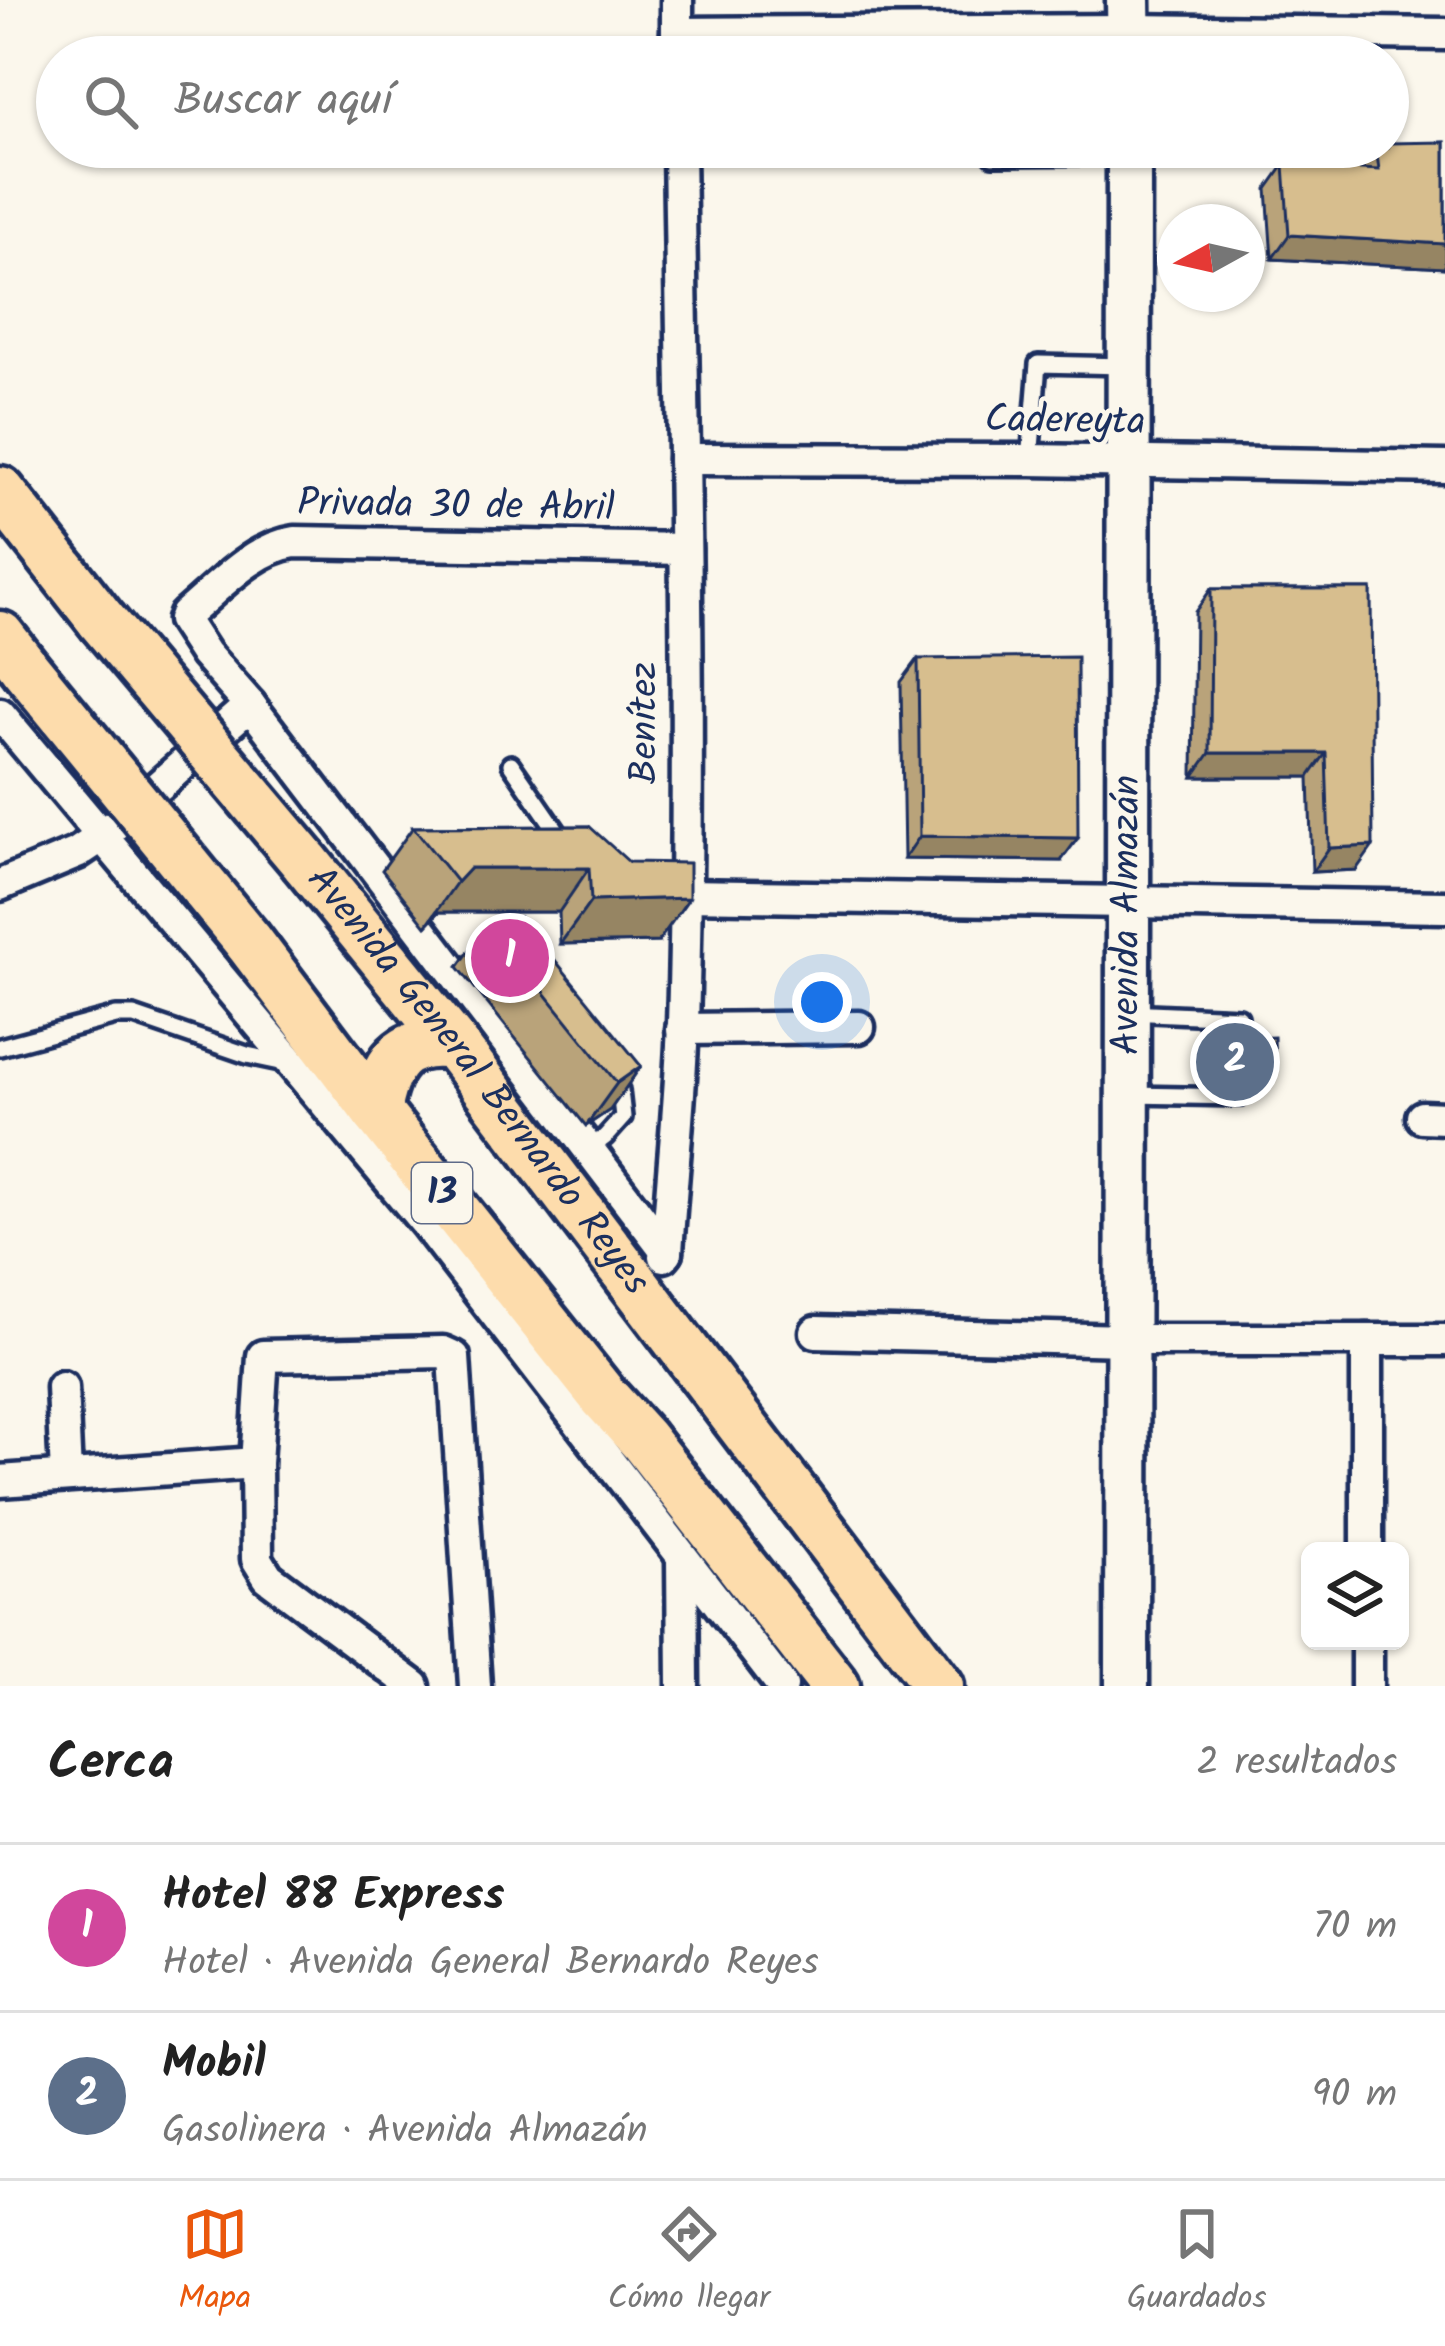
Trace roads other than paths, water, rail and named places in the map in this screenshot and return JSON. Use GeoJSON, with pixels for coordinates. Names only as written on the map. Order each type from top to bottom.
{"type":"FeatureCollection","features":[{"type":"Feature","properties":{"kind":"main road","name":"Avenida Almazán"},"geometry":{"type":"LineString","coordinates":[[1127,1686],[1129,168]]}},
{"type":"Feature","properties":{"kind":"main road","name":"Avenida General Bernardo Reyes"},"geometry":{"type":"LineString","coordinates":[[0,491],[454,1045],[653,1271],[728,1404],[939,1686]]}},
{"type":"Feature","properties":{"kind":"main road","name":"13"},"geometry":{"type":"LineString","coordinates":[[12,651],[248,941],[314,1060],[376,1112],[439,1215],[643,1440],[835,1686]]}},
{"type":"Feature","properties":{"kind":"main road"},"geometry":{"type":"LineString","coordinates":[[376,1112],[388,1069],[400,1054],[416,1045],[454,1045]]}},
{"type":"Feature","properties":{"kind":"street"},"geometry":{"type":"LineString","coordinates":[[676,0],[677,36]]}},
{"type":"Feature","properties":{"kind":"street"},"geometry":{"type":"LineString","coordinates":[[1023,36],[1129,29],[1445,34]]}},
{"type":"Feature","properties":{"kind":"street","name":"Benítez"},"geometry":{"type":"LineString","coordinates":[[653,1271],[682,1029],[677,894],[685,549],[679,168]]}},
{"type":"Feature","properties":{"kind":"street","name":"Cadereyta"},"geometry":{"type":"LineString","coordinates":[[684,459],[1445,467]]}},
{"type":"Feature","properties":{"kind":"street","name":"Privada 30 de Abril"},"geometry":{"type":"LineString","coordinates":[[250,705],[205,654],[183,620],[261,552],[281,544],[685,549]]}},
{"type":"Feature","properties":{"kind":"street"},"geometry":{"type":"LineString","coordinates":[[0,885],[77,853],[100,837],[250,705],[589,1149],[653,1271]]}},
{"type":"Feature","properties":{"kind":"street"},"geometry":{"type":"LineString","coordinates":[[4,725],[100,837],[314,1060],[439,1215],[682,1559],[782,1686]]}},
{"type":"Feature","properties":{"kind":"street"},"geometry":{"type":"LineString","coordinates":[[677,894],[1445,907]]}},
{"type":"Feature","properties":{"kind":"street"},"geometry":{"type":"LineString","coordinates":[[682,1029],[859,1027]]}},
{"type":"Feature","properties":{"kind":"street"},"geometry":{"type":"LineString","coordinates":[[816,1332],[1126,1340],[1445,1340]]}},
{"type":"Feature","properties":{"kind":"street"},"geometry":{"type":"LineString","coordinates":[[1367,1340],[1367,1542]]}},
{"type":"Feature","properties":{"kind":"street"},"geometry":{"type":"LineString","coordinates":[[414,1686],[263,1572],[257,1559],[256,1463],[263,1356],[452,1354],[475,1686]]}},
{"type":"Feature","properties":{"kind":"street"},"geometry":{"type":"LineString","coordinates":[[62,1387],[66,1476]]}},
{"type":"Feature","properties":{"kind":"street"},"geometry":{"type":"LineString","coordinates":[[0,1481],[256,1463]]}},
{"type":"Feature","properties":{"kind":"street"},"geometry":{"type":"LineString","coordinates":[[682,1559],[683,1686]]}},
{"type":"Feature","properties":{"kind":"street"},"geometry":{"type":"LineString","coordinates":[[1367,1650],[1367,1686]]}},
{"type":"Feature","properties":{"kind":"lane"},"geometry":{"type":"LineString","coordinates":[[1030,460],[1038,364],[1128,366]]}},
{"type":"Feature","properties":{"kind":"lane"},"geometry":{"type":"LineString","coordinates":[[511,764],[573,852]]}},
{"type":"Feature","properties":{"kind":"lane"},"geometry":{"type":"LineString","coordinates":[[1128,1012],[1239,1017],[1240,1047]]}},
{"type":"Feature","properties":{"kind":"lane"},"geometry":{"type":"LineString","coordinates":[[0,1046],[116,1016],[134,1016],[248,1055],[314,1060]]}},
{"type":"Feature","properties":{"kind":"lane"},"geometry":{"type":"LineString","coordinates":[[589,1149],[623,1117],[620,1090],[606,1071]]}},
{"type":"Feature","properties":{"kind":"lane"},"geometry":{"type":"LineString","coordinates":[[1127,1095],[1240,1096],[1240,1078]]}},
{"type":"Feature","properties":{"kind":"place","name":"Hotel 88 Express"},"geometry":{"type":"Point","coordinates":[510,958]}},
{"type":"Feature","properties":{"kind":"place","name":"Mobil"},"geometry":{"type":"Point","coordinates":[1235,1062]}}]}
